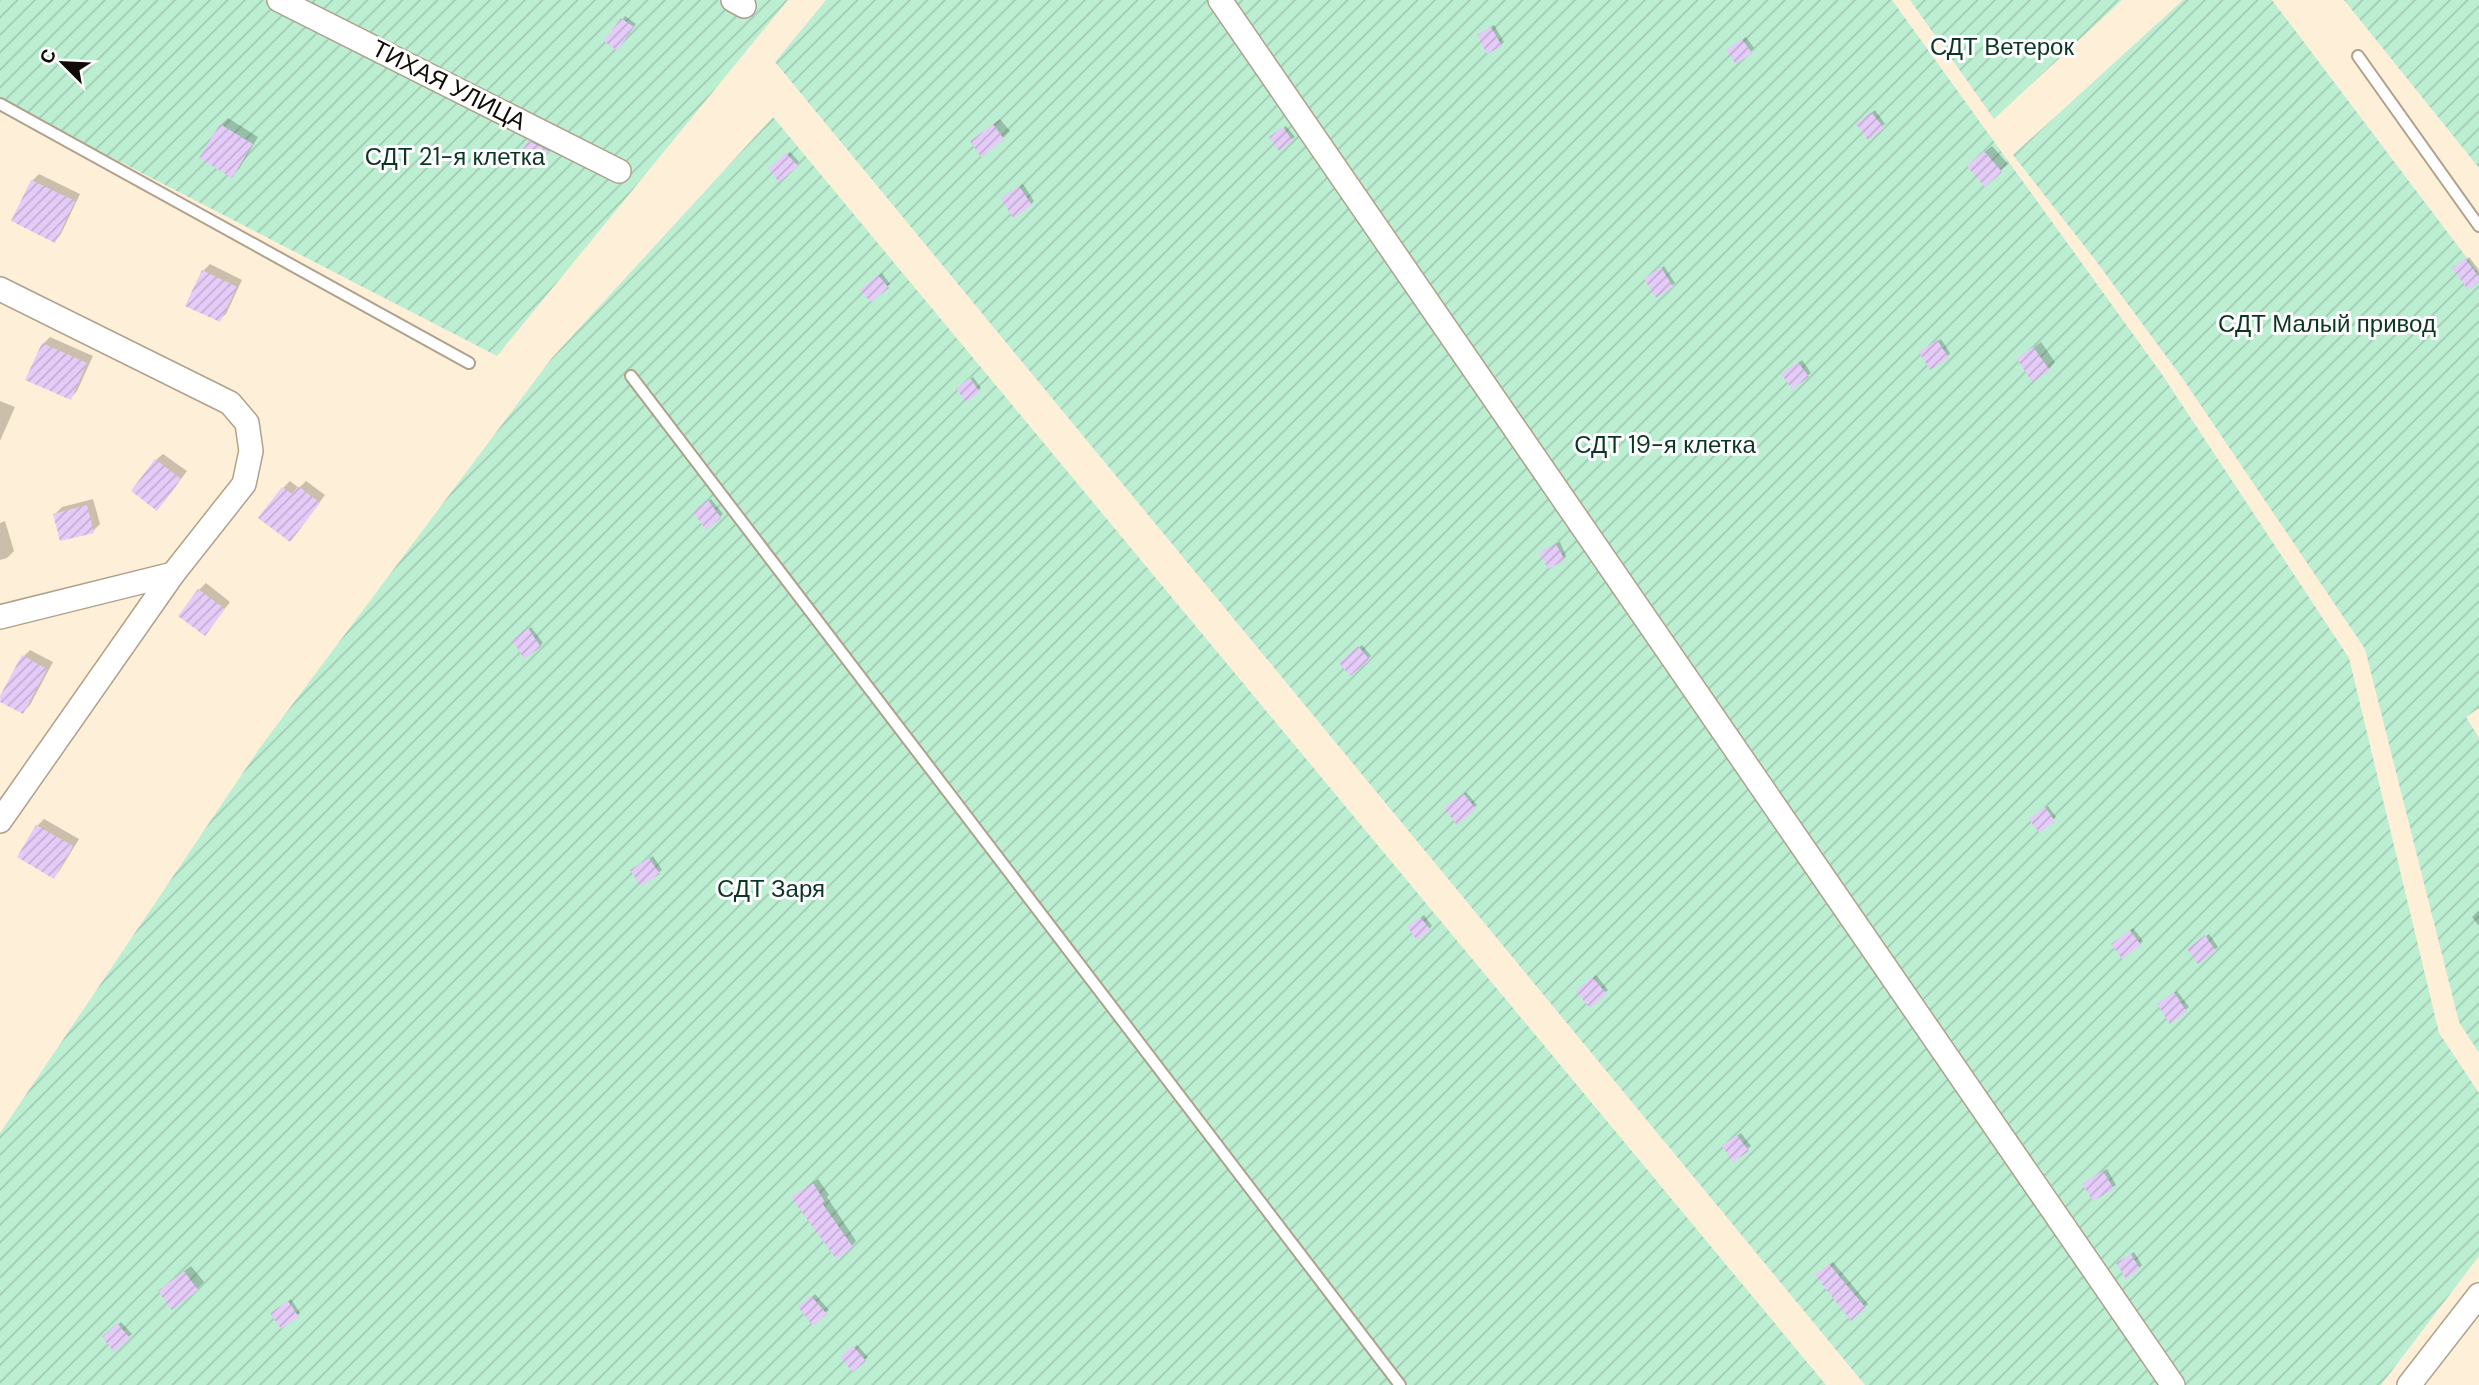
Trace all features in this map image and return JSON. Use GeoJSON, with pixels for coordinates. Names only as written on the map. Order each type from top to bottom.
{"type":"FeatureCollection","features":[{"type":"Feature","properties":{"kind":"street","name":"ТИХАЯ УЛИЦА"},"geometry":{"type":"LineString","coordinates":[[279,0],[619,170]]}},
{"type":"Feature","properties":{"kind":"street"},"geometry":{"type":"LineString","coordinates":[[1220,0],[2173,1385]]}},
{"type":"Feature","properties":{"kind":"street"},"geometry":{"type":"LineString","coordinates":[[0,289],[230,403],[247,424],[251,451],[244,484],[173,574],[0,821]]}},
{"type":"Feature","properties":{"kind":"street"},"geometry":{"type":"LineString","coordinates":[[0,617],[173,574]]}},
{"type":"Feature","properties":{"kind":"street"},"geometry":{"type":"LineString","coordinates":[[2409,1385],[2479,1295]]}},
{"type":"Feature","properties":{"kind":"lane"},"geometry":{"type":"LineString","coordinates":[[2358,56],[2479,226]]}},
{"type":"Feature","properties":{"kind":"lane"},"geometry":{"type":"LineString","coordinates":[[0,104],[469,363]]}},
{"type":"Feature","properties":{"kind":"lane"},"geometry":{"type":"LineString","coordinates":[[631,376],[1400,1385]]}},
{"type":"Feature","properties":{"kind":"green space","name":"СДТ 21-я клетка"},"geometry":{"type":"Polygon","coordinates":[[[0,0],[788,0],[497,356],[0,100],[0,0]]]}},
{"type":"Feature","properties":{"kind":"green space","name":"СДТ 19-я клетка"},"geometry":{"type":"Polygon","coordinates":[[[826,0],[1892,0],[2161,373],[2349,658],[2439,1033],[2479,1093],[2479,1256],[2381,1385],[1865,1385],[775,62],[826,0]]]}},
{"type":"Feature","properties":{"kind":"green space","name":"СДТ Ветерок"},"geometry":{"type":"Polygon","coordinates":[[[1910,0],[2122,0],[1994,119],[1910,0]]]}},
{"type":"Feature","properties":{"kind":"green space","name":"СДТ Малый привод"},"geometry":{"type":"Polygon","coordinates":[[[2183,0],[2272,0],[2479,274],[2479,708],[2466,717],[2479,738],[2479,1053],[2459,1022],[2365,649],[2183,379],[2013,155],[2183,0]]]}},
{"type":"Feature","properties":{"kind":"green space"},"geometry":{"type":"Polygon","coordinates":[[[2344,0],[2479,0],[2479,168],[2344,0]]]}},
{"type":"Feature","properties":{"kind":"green space","name":"СДТ Заря"},"geometry":{"type":"Polygon","coordinates":[[[773,117],[1826,1385],[0,1385],[0,1133],[259,749],[551,359],[773,117]]]}},
{"type":"Feature","properties":{"kind":"building"},"geometry":{"type":"Polygon","coordinates":[[[621,18],[634,27],[617,51],[604,41],[621,18]]]}},
{"type":"Feature","properties":{"kind":"building"},"geometry":{"type":"Polygon","coordinates":[[[1491,27],[1502,46],[1487,54],[1477,35],[1491,27]]]}},
{"type":"Feature","properties":{"kind":"building"},"geometry":{"type":"Polygon","coordinates":[[[1742,39],[1752,53],[1736,64],[1726,50],[1742,39]]]}},
{"type":"Feature","properties":{"kind":"building"},"geometry":{"type":"Polygon","coordinates":[[[1871,112],[1884,128],[1868,140],[1856,124],[1871,112]]]}},
{"type":"Feature","properties":{"kind":"building"},"geometry":{"type":"Polygon","coordinates":[[[220,124],[253,144],[232,178],[199,158],[220,124]]]}},
{"type":"Feature","properties":{"kind":"building"},"geometry":{"type":"Polygon","coordinates":[[[993,124],[1004,139],[981,157],[970,141],[993,124]]]}},
{"type":"Feature","properties":{"kind":"building"},"geometry":{"type":"Polygon","coordinates":[[[1283,127],[1293,141],[1279,151],[1269,137],[1283,127]]]}},
{"type":"Feature","properties":{"kind":"building"},"geometry":{"type":"Polygon","coordinates":[[[529,141],[549,151],[535,169],[518,155],[529,141]]]}},
{"type":"Feature","properties":{"kind":"building"},"geometry":{"type":"Polygon","coordinates":[[[1984,151],[2002,172],[1985,187],[1967,166],[1984,151]]]}},
{"type":"Feature","properties":{"kind":"building"},"geometry":{"type":"Polygon","coordinates":[[[786,153],[798,166],[779,182],[768,169],[786,153]]]}},
{"type":"Feature","properties":{"kind":"building"},"geometry":{"type":"Polygon","coordinates":[[[31,180],[75,201],[55,243],[11,221],[31,180]]]}},
{"type":"Feature","properties":{"kind":"building"},"geometry":{"type":"Polygon","coordinates":[[[1019,186],[1032,205],[1013,218],[1001,198],[1019,186]]]}},
{"type":"Feature","properties":{"kind":"building"},"geometry":{"type":"Polygon","coordinates":[[[2465,258],[2479,277],[2479,282],[2468,290],[2452,268],[2465,258]]]}},
{"type":"Feature","properties":{"kind":"building"},"geometry":{"type":"Polygon","coordinates":[[[1661,267],[1673,287],[1656,298],[1644,279],[1661,267]]]}},
{"type":"Feature","properties":{"kind":"building"},"geometry":{"type":"Polygon","coordinates":[[[202,270],[237,287],[220,322],[185,306],[202,270]]]}},
{"type":"Feature","properties":{"kind":"building"},"geometry":{"type":"Polygon","coordinates":[[[878,275],[889,288],[871,302],[860,290],[878,275]]]}},
{"type":"Feature","properties":{"kind":"building"},"geometry":{"type":"Polygon","coordinates":[[[1937,340],[1949,358],[1930,370],[1919,352],[1937,340]]]}},
{"type":"Feature","properties":{"kind":"building"},"geometry":{"type":"Polygon","coordinates":[[[42,343],[87,363],[71,400],[25,380],[42,343]]]}},
{"type":"Feature","properties":{"kind":"building"},"geometry":{"type":"Polygon","coordinates":[[[2033,347],[2050,370],[2032,382],[2017,359],[2033,347]]]}},
{"type":"Feature","properties":{"kind":"building"},"geometry":{"type":"Polygon","coordinates":[[[1798,362],[1809,377],[1792,389],[1781,374],[1798,362]]]}},
{"type":"Feature","properties":{"kind":"building"},"geometry":{"type":"Polygon","coordinates":[[[970,378],[980,392],[966,402],[956,389],[970,378]]]}},
{"type":"Feature","properties":{"kind":"building"},"geometry":{"type":"Polygon","coordinates":[[[155,459],[181,479],[157,511],[131,491],[155,459]]]}},
{"type":"Feature","properties":{"kind":"building"},"geometry":{"type":"Polygon","coordinates":[[[298,486],[320,503],[290,542],[258,518],[282,487],[292,494],[298,486]]]}},
{"type":"Feature","properties":{"kind":"building"},"geometry":{"type":"Polygon","coordinates":[[[708,500],[721,518],[706,530],[693,512],[708,500]]]}},
{"type":"Feature","properties":{"kind":"building"},"geometry":{"type":"Polygon","coordinates":[[[87,505],[94,533],[60,541],[53,514],[87,505]]]}},
{"type":"Feature","properties":{"kind":"building"},"geometry":{"type":"Polygon","coordinates":[[[1556,544],[1565,560],[1548,569],[1539,552],[1556,544]]]}},
{"type":"Feature","properties":{"kind":"building"},"geometry":{"type":"Polygon","coordinates":[[[198,589],[225,609],[205,636],[178,616],[198,589]]]}},
{"type":"Feature","properties":{"kind":"building"},"geometry":{"type":"Polygon","coordinates":[[[528,628],[541,647],[524,659],[512,640],[528,628]]]}},
{"type":"Feature","properties":{"kind":"building"},"geometry":{"type":"Polygon","coordinates":[[[1358,646],[1370,660],[1350,676],[1339,663],[1358,646]]]}},
{"type":"Feature","properties":{"kind":"building"},"geometry":{"type":"Polygon","coordinates":[[[22,655],[47,669],[23,714],[0,702],[0,696],[22,655]]]}},
{"type":"Feature","properties":{"kind":"building"},"geometry":{"type":"Polygon","coordinates":[[[1463,793],[1476,809],[1457,825],[1444,808],[1463,793]]]}},
{"type":"Feature","properties":{"kind":"building"},"geometry":{"type":"Polygon","coordinates":[[[2045,807],[2055,821],[2039,833],[2029,819],[2045,807]]]}},
{"type":"Feature","properties":{"kind":"building"},"geometry":{"type":"Polygon","coordinates":[[[36,825],[73,846],[54,879],[17,857],[36,825]]]}},
{"type":"Feature","properties":{"kind":"building"},"geometry":{"type":"Polygon","coordinates":[[[649,858],[660,874],[641,886],[630,870],[649,858]]]}},
{"type":"Feature","properties":{"kind":"building"},"geometry":{"type":"Polygon","coordinates":[[[1420,917],[1431,930],[1417,940],[1407,927],[1420,917]]]}},
{"type":"Feature","properties":{"kind":"building"},"geometry":{"type":"Polygon","coordinates":[[[2130,930],[2141,945],[2122,959],[2111,944],[2130,930]]]}},
{"type":"Feature","properties":{"kind":"building"},"geometry":{"type":"Polygon","coordinates":[[[2205,935],[2216,951],[2198,964],[2187,949],[2205,935]]]}},
{"type":"Feature","properties":{"kind":"building"},"geometry":{"type":"Polygon","coordinates":[[[1592,977],[1607,994],[1590,1008],[1576,991],[1592,977]]]}},
{"type":"Feature","properties":{"kind":"building"},"geometry":{"type":"Polygon","coordinates":[[[2174,992],[2187,1012],[2170,1024],[2157,1004],[2174,992]]]}},
{"type":"Feature","properties":{"kind":"building"},"geometry":{"type":"Polygon","coordinates":[[[1737,1135],[1749,1151],[1733,1162],[1722,1146],[1737,1135]]]}},
{"type":"Feature","properties":{"kind":"building"},"geometry":{"type":"Polygon","coordinates":[[[2103,1171],[2114,1189],[2093,1201],[2082,1184],[2103,1171]]]}},
{"type":"Feature","properties":{"kind":"building"},"geometry":{"type":"Polygon","coordinates":[[[813,1183],[825,1202],[822,1203],[853,1247],[836,1259],[791,1197],[813,1183]]]}},
{"type":"Feature","properties":{"kind":"building"},"geometry":{"type":"Polygon","coordinates":[[[2131,1254],[2140,1269],[2126,1279],[2116,1263],[2131,1254]]]}},
{"type":"Feature","properties":{"kind":"building"},"geometry":{"type":"Polygon","coordinates":[[[1829,1264],[1866,1308],[1851,1321],[1815,1275],[1829,1264]]]}},
{"type":"Feature","properties":{"kind":"building"},"geometry":{"type":"Polygon","coordinates":[[[184,1271],[198,1290],[172,1310],[158,1291],[184,1271]]]}},
{"type":"Feature","properties":{"kind":"building"},"geometry":{"type":"Polygon","coordinates":[[[811,1296],[827,1314],[813,1326],[798,1307],[811,1296]]]}},
{"type":"Feature","properties":{"kind":"building"},"geometry":{"type":"Polygon","coordinates":[[[288,1301],[299,1317],[281,1329],[270,1313],[288,1301]]]}},
{"type":"Feature","properties":{"kind":"building"},"geometry":{"type":"Polygon","coordinates":[[[117,1323],[130,1338],[114,1352],[102,1337],[117,1323]]]}},
{"type":"Feature","properties":{"kind":"building"},"geometry":{"type":"Polygon","coordinates":[[[853,1346],[866,1361],[853,1372],[840,1357],[853,1346]]]}}]}
